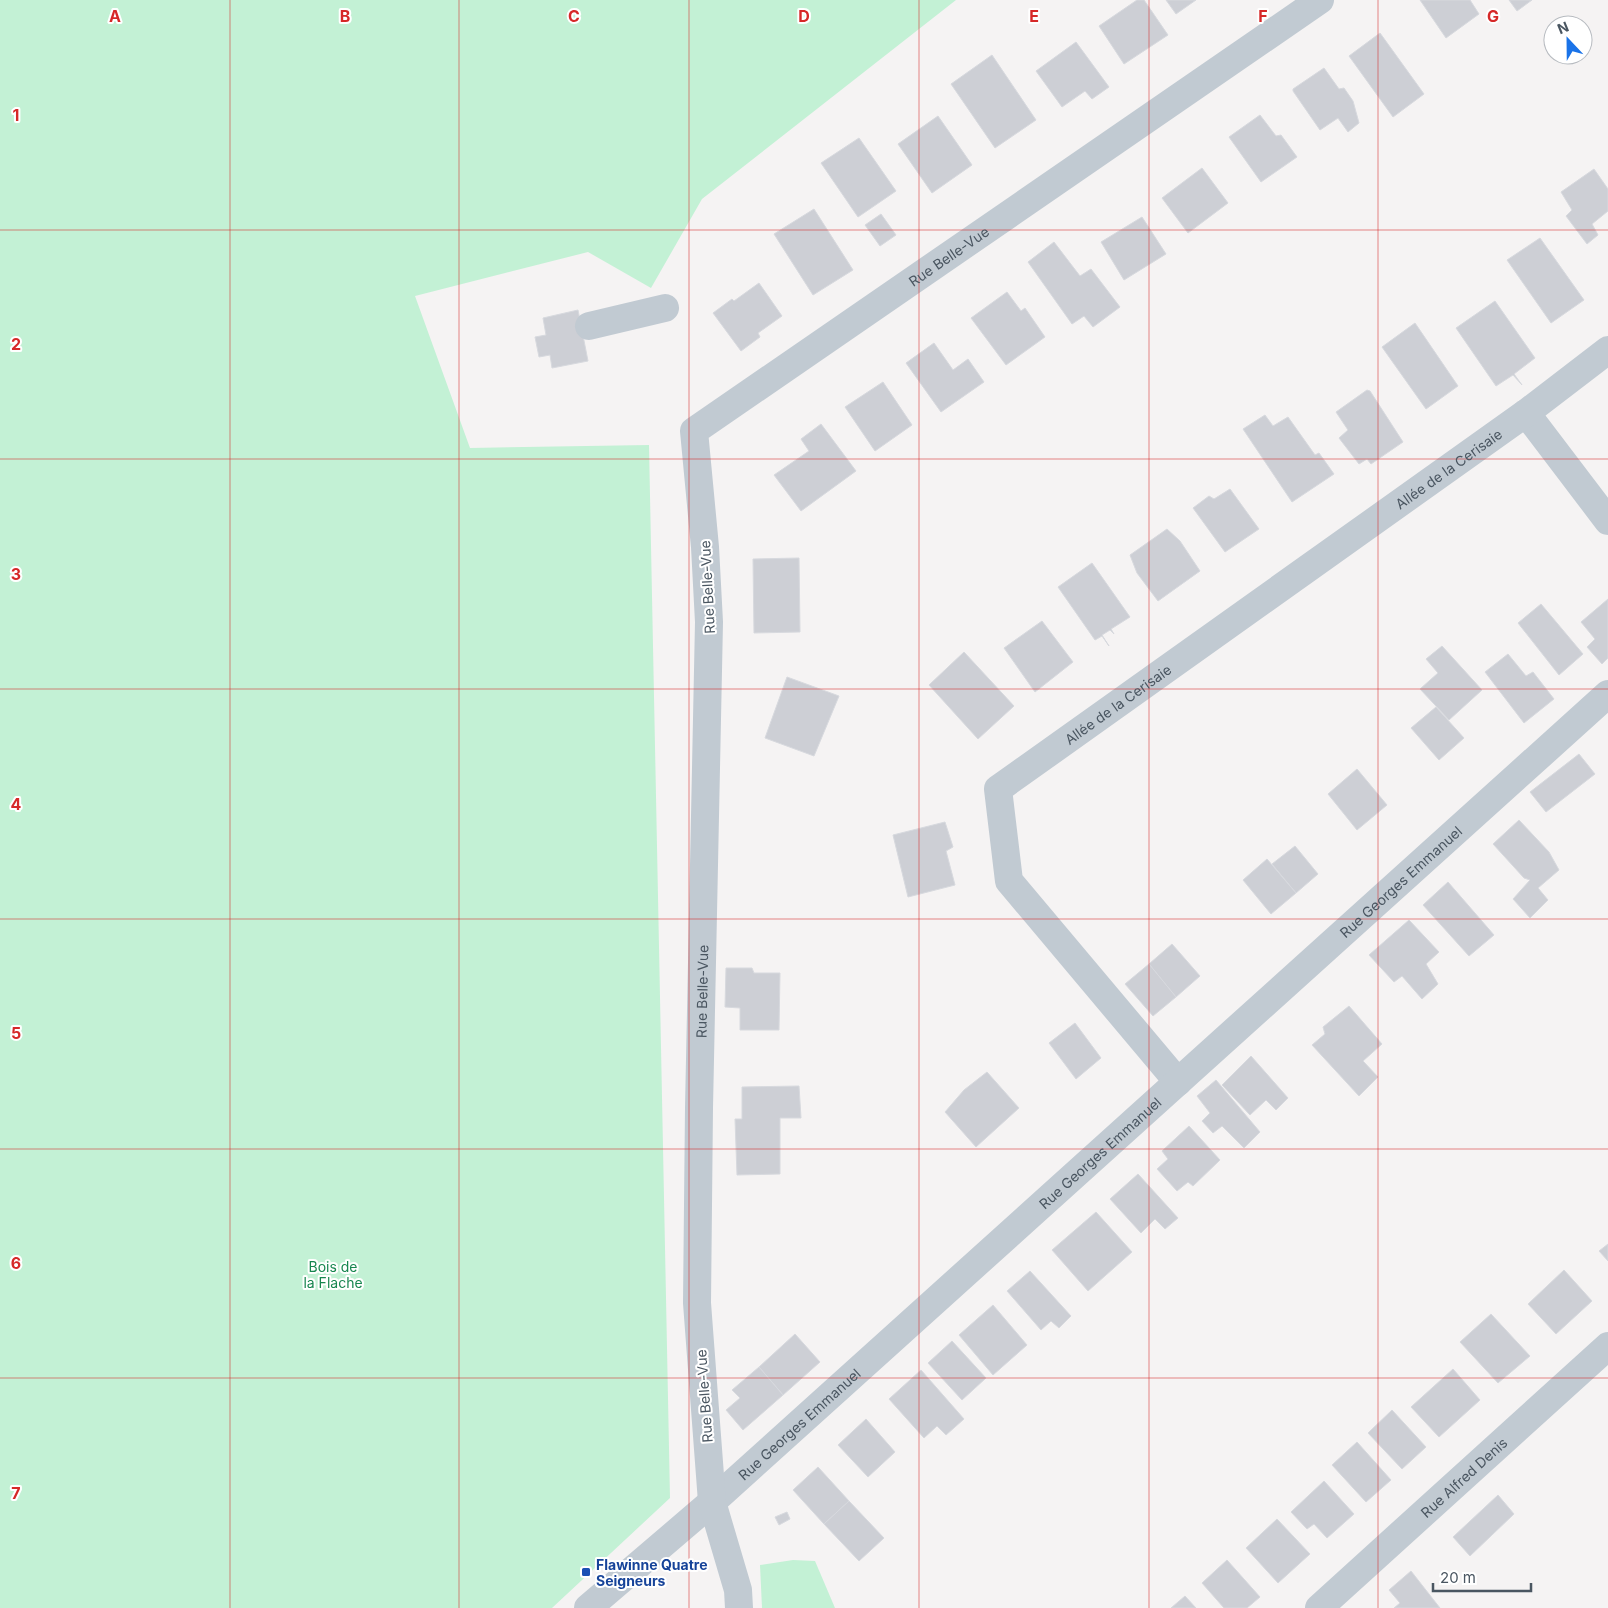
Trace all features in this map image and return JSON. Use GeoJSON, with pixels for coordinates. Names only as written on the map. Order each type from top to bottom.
{"type":"FeatureCollection","features":[{"type":"Feature","properties":{"kind":"street","name":"Rue Belle-Vue"},"geometry":{"type":"LineString","coordinates":[[712,1502],[698,1303],[698,1108],[709,622],[706,547],[694,431],[1320,0]]}},
{"type":"Feature","properties":{"kind":"street"},"geometry":{"type":"LineString","coordinates":[[588,326],[665,308]]}},
{"type":"Feature","properties":{"kind":"street","name":"Allée de la Cerisaie"},"geometry":{"type":"LineString","coordinates":[[1178,1082],[1009,881],[998,790],[1526,413],[1608,350]]}},
{"type":"Feature","properties":{"kind":"street"},"geometry":{"type":"LineString","coordinates":[[1526,413],[1608,521]]}},
{"type":"Feature","properties":{"kind":"street","name":"Rue Georges Emmanuel"},"geometry":{"type":"LineString","coordinates":[[588,1608],[712,1502],[1608,694]]}},
{"type":"Feature","properties":{"kind":"street","name":"Rue Alfred Denis"},"geometry":{"type":"LineString","coordinates":[[1319,1608],[1608,1346]]}},
{"type":"Feature","properties":{"kind":"street"},"geometry":{"type":"LineString","coordinates":[[712,1502],[738,1590],[739,1608]]}},
{"type":"Feature","properties":{"kind":"green space","name":"Bois de la Flache"},"geometry":{"type":"Polygon","coordinates":[[[0,0],[956,0],[702,199],[651,288],[588,252],[415,296],[470,448],[649,445],[670,1498],[552,1608],[0,1608],[0,0]]]}},
{"type":"Feature","properties":{"kind":"green space"},"geometry":{"type":"Polygon","coordinates":[[[793,1560],[815,1561],[835,1608],[762,1608],[760,1565],[793,1560]]]}},
{"type":"Feature","properties":{"kind":"building"},"geometry":{"type":"Polygon","coordinates":[[[1137,0],[1144,0],[1168,35],[1124,64],[1099,26],[1137,0]]]}},
{"type":"Feature","properties":{"kind":"building"},"geometry":{"type":"Polygon","coordinates":[[[1166,0],[1196,0],[1176,14],[1166,0]]]}},
{"type":"Feature","properties":{"kind":"building"},"geometry":{"type":"Polygon","coordinates":[[[1420,0],[1470,0],[1479,14],[1446,38],[1420,0]]]}},
{"type":"Feature","properties":{"kind":"building"},"geometry":{"type":"Polygon","coordinates":[[[1509,0],[1532,0],[1517,11],[1509,0]]]}},
{"type":"Feature","properties":{"kind":"building"},"geometry":{"type":"Polygon","coordinates":[[[1380,33],[1424,94],[1393,117],[1349,56],[1380,33]]]}},
{"type":"Feature","properties":{"kind":"building"},"geometry":{"type":"Polygon","coordinates":[[[1076,42],[1109,87],[1092,99],[1085,91],[1062,107],[1036,71],[1076,42]]]}},
{"type":"Feature","properties":{"kind":"building"},"geometry":{"type":"Polygon","coordinates":[[[992,55],[1036,120],[995,148],[951,84],[992,55]]]}},
{"type":"Feature","properties":{"kind":"building"},"geometry":{"type":"Polygon","coordinates":[[[1324,68],[1339,89],[1344,88],[1353,101],[1359,123],[1348,132],[1338,118],[1320,130],[1293,91],[1293,89],[1324,68]]]}},
{"type":"Feature","properties":{"kind":"building"},"geometry":{"type":"Polygon","coordinates":[[[1260,115],[1276,136],[1281,135],[1297,157],[1261,182],[1229,137],[1260,115]]]}},
{"type":"Feature","properties":{"kind":"building"},"geometry":{"type":"Polygon","coordinates":[[[938,116],[972,165],[932,193],[898,144],[938,116]]]}},
{"type":"Feature","properties":{"kind":"building"},"geometry":{"type":"Polygon","coordinates":[[[859,138],[896,191],[858,217],[821,163],[859,138]]]}},
{"type":"Feature","properties":{"kind":"building"},"geometry":{"type":"Polygon","coordinates":[[[1202,168],[1228,203],[1188,233],[1162,198],[1202,168]]]}},
{"type":"Feature","properties":{"kind":"building"},"geometry":{"type":"Polygon","coordinates":[[[1594,169],[1608,189],[1608,211],[1592,224],[1598,235],[1587,244],[1566,216],[1572,210],[1561,192],[1594,169]]]}},
{"type":"Feature","properties":{"kind":"building"},"geometry":{"type":"Polygon","coordinates":[[[814,209],[853,270],[813,295],[774,234],[814,209]]]}},
{"type":"Feature","properties":{"kind":"building"},"geometry":{"type":"Polygon","coordinates":[[[881,214],[896,235],[880,246],[865,225],[881,214]]]}},
{"type":"Feature","properties":{"kind":"building"},"geometry":{"type":"Polygon","coordinates":[[[1142,217],[1166,254],[1124,280],[1101,242],[1142,217]]]}},
{"type":"Feature","properties":{"kind":"building"},"geometry":{"type":"Polygon","coordinates":[[[1540,238],[1584,300],[1551,323],[1507,260],[1540,238]]]}},
{"type":"Feature","properties":{"kind":"building"},"geometry":{"type":"Polygon","coordinates":[[[1054,242],[1080,276],[1091,269],[1120,307],[1093,327],[1084,316],[1072,324],[1028,262],[1054,242]]]}},
{"type":"Feature","properties":{"kind":"building"},"geometry":{"type":"Polygon","coordinates":[[[759,283],[782,316],[758,333],[760,337],[741,351],[713,313],[759,283]]]}},
{"type":"Feature","properties":{"kind":"building"},"geometry":{"type":"Polygon","coordinates":[[[1007,292],[1021,311],[1025,308],[1045,337],[1006,365],[971,318],[1007,292]]]}},
{"type":"Feature","properties":{"kind":"building"},"geometry":{"type":"Polygon","coordinates":[[[1495,301],[1535,358],[1514,374],[1522,385],[1513,375],[1496,386],[1456,328],[1495,301]]]}},
{"type":"Feature","properties":{"kind":"building"},"geometry":{"type":"Polygon","coordinates":[[[578,310],[588,361],[552,368],[550,355],[539,357],[535,337],[546,335],[543,318],[578,310]]]}},
{"type":"Feature","properties":{"kind":"building"},"geometry":{"type":"Polygon","coordinates":[[[1415,323],[1458,386],[1426,409],[1382,347],[1415,323]]]}},
{"type":"Feature","properties":{"kind":"building"},"geometry":{"type":"Polygon","coordinates":[[[934,343],[953,370],[968,359],[984,382],[941,412],[906,363],[934,343]]]}},
{"type":"Feature","properties":{"kind":"building"},"geometry":{"type":"Polygon","coordinates":[[[883,382],[912,425],[875,451],[845,407],[883,382]]]}},
{"type":"Feature","properties":{"kind":"building"},"geometry":{"type":"Polygon","coordinates":[[[1367,390],[1370,391],[1403,442],[1371,464],[1367,459],[1359,464],[1339,438],[1348,430],[1336,412],[1367,390]]]}},
{"type":"Feature","properties":{"kind":"building"},"geometry":{"type":"Polygon","coordinates":[[[1265,415],[1273,426],[1288,417],[1315,455],[1319,453],[1334,474],[1292,502],[1243,429],[1265,415]]]}},
{"type":"Feature","properties":{"kind":"building"},"geometry":{"type":"Polygon","coordinates":[[[821,424],[856,471],[801,511],[774,475],[809,451],[801,439],[821,424]]]}},
{"type":"Feature","properties":{"kind":"building"},"geometry":{"type":"Polygon","coordinates":[[[1230,489],[1259,529],[1225,552],[1193,508],[1209,496],[1214,499],[1230,489]]]}},
{"type":"Feature","properties":{"kind":"building"},"geometry":{"type":"Polygon","coordinates":[[[1167,529],[1180,541],[1200,571],[1158,601],[1137,573],[1130,555],[1167,529]]]}},
{"type":"Feature","properties":{"kind":"building"},"geometry":{"type":"Polygon","coordinates":[[[799,558],[800,632],[754,633],[753,559],[799,558]]]}},
{"type":"Feature","properties":{"kind":"building"},"geometry":{"type":"Polygon","coordinates":[[[1092,563],[1130,617],[1111,629],[1114,634],[1110,630],[1102,635],[1109,646],[1102,636],[1095,640],[1058,587],[1092,563]]]}},
{"type":"Feature","properties":{"kind":"building"},"geometry":{"type":"Polygon","coordinates":[[[1608,599],[1608,658],[1602,664],[1587,647],[1595,639],[1581,622],[1608,599]]]}},
{"type":"Feature","properties":{"kind":"building"},"geometry":{"type":"Polygon","coordinates":[[[1541,604],[1583,654],[1559,675],[1518,623],[1541,604]]]}},
{"type":"Feature","properties":{"kind":"building"},"geometry":{"type":"Polygon","coordinates":[[[1042,621],[1073,662],[1035,692],[1004,648],[1042,621]]]}},
{"type":"Feature","properties":{"kind":"building"},"geometry":{"type":"Polygon","coordinates":[[[1442,646],[1482,690],[1449,720],[1420,689],[1438,673],[1426,659],[1442,646]]]}},
{"type":"Feature","properties":{"kind":"building"},"geometry":{"type":"Polygon","coordinates":[[[964,652],[1014,706],[978,739],[929,685],[964,652]]]}},
{"type":"Feature","properties":{"kind":"building"},"geometry":{"type":"Polygon","coordinates":[[[1508,654],[1526,676],[1533,672],[1554,699],[1524,723],[1485,672],[1508,654]]]}},
{"type":"Feature","properties":{"kind":"building"},"geometry":{"type":"Polygon","coordinates":[[[787,677],[839,696],[814,756],[765,738],[787,677]]]}},
{"type":"Feature","properties":{"kind":"building"},"geometry":{"type":"Polygon","coordinates":[[[1436,707],[1464,738],[1439,760],[1411,728],[1436,707]]]}},
{"type":"Feature","properties":{"kind":"building"},"geometry":{"type":"Polygon","coordinates":[[[1579,754],[1595,774],[1546,812],[1530,792],[1579,754]]]}},
{"type":"Feature","properties":{"kind":"building"},"geometry":{"type":"Polygon","coordinates":[[[1357,769],[1387,805],[1357,830],[1328,794],[1357,769]]]}},
{"type":"Feature","properties":{"kind":"building"},"geometry":{"type":"Polygon","coordinates":[[[1519,820],[1549,852],[1559,870],[1538,888],[1548,900],[1530,918],[1513,899],[1530,880],[1524,878],[1493,844],[1519,820]]]}},
{"type":"Feature","properties":{"kind":"building"},"geometry":{"type":"Polygon","coordinates":[[[945,822],[953,847],[946,851],[955,885],[908,897],[893,835],[945,822]]]}},
{"type":"Feature","properties":{"kind":"building"},"geometry":{"type":"Polygon","coordinates":[[[1295,846],[1318,874],[1296,893],[1272,864],[1295,846]]]}},
{"type":"Feature","properties":{"kind":"building"},"geometry":{"type":"Polygon","coordinates":[[[1267,859],[1296,893],[1271,914],[1243,880],[1267,859]]]}},
{"type":"Feature","properties":{"kind":"building"},"geometry":{"type":"Polygon","coordinates":[[[1448,882],[1494,935],[1469,956],[1423,905],[1448,882]]]}},
{"type":"Feature","properties":{"kind":"building"},"geometry":{"type":"Polygon","coordinates":[[[1409,920],[1439,952],[1426,964],[1438,984],[1422,999],[1402,976],[1394,982],[1369,955],[1409,920]]]}},
{"type":"Feature","properties":{"kind":"building"},"geometry":{"type":"Polygon","coordinates":[[[1172,944],[1200,976],[1176,997],[1149,964],[1172,944]]]}},
{"type":"Feature","properties":{"kind":"building"},"geometry":{"type":"Polygon","coordinates":[[[1149,964],[1176,997],[1153,1016],[1125,984],[1149,964]]]}},
{"type":"Feature","properties":{"kind":"building"},"geometry":{"type":"Polygon","coordinates":[[[726,968],[752,968],[754,973],[780,973],[779,1030],[740,1030],[740,1008],[725,1007],[726,968]]]}},
{"type":"Feature","properties":{"kind":"building"},"geometry":{"type":"Polygon","coordinates":[[[1349,1006],[1382,1044],[1363,1061],[1378,1077],[1359,1096],[1312,1045],[1325,1034],[1323,1027],[1349,1006]]]}},
{"type":"Feature","properties":{"kind":"building"},"geometry":{"type":"Polygon","coordinates":[[[1075,1023],[1101,1058],[1076,1079],[1049,1043],[1075,1023]]]}},
{"type":"Feature","properties":{"kind":"building"},"geometry":{"type":"Polygon","coordinates":[[[1251,1056],[1288,1098],[1276,1110],[1266,1100],[1250,1115],[1222,1085],[1251,1056]]]}},
{"type":"Feature","properties":{"kind":"building"},"geometry":{"type":"Polygon","coordinates":[[[987,1072],[1019,1108],[976,1147],[945,1112],[964,1090],[987,1072]]]}},
{"type":"Feature","properties":{"kind":"building"},"geometry":{"type":"Polygon","coordinates":[[[1216,1080],[1260,1132],[1244,1148],[1222,1126],[1213,1133],[1202,1121],[1210,1113],[1197,1096],[1216,1080]]]}},
{"type":"Feature","properties":{"kind":"building"},"geometry":{"type":"Polygon","coordinates":[[[799,1086],[801,1118],[780,1118],[780,1174],[737,1175],[735,1119],[742,1119],[742,1087],[799,1086]]]}},
{"type":"Feature","properties":{"kind":"building"},"geometry":{"type":"Polygon","coordinates":[[[1189,1126],[1220,1160],[1193,1186],[1188,1182],[1177,1191],[1157,1169],[1168,1159],[1162,1151],[1189,1126]]]}},
{"type":"Feature","properties":{"kind":"building"},"geometry":{"type":"Polygon","coordinates":[[[1138,1174],[1178,1218],[1165,1229],[1155,1219],[1141,1233],[1110,1199],[1138,1174]]]}},
{"type":"Feature","properties":{"kind":"building"},"geometry":{"type":"Polygon","coordinates":[[[1096,1212],[1132,1252],[1088,1291],[1052,1250],[1096,1212]]]}},
{"type":"Feature","properties":{"kind":"building"},"geometry":{"type":"Polygon","coordinates":[[[1608,1244],[1608,1261],[1599,1251],[1608,1244]]]}},
{"type":"Feature","properties":{"kind":"building"},"geometry":{"type":"Polygon","coordinates":[[[1564,1270],[1592,1301],[1556,1334],[1528,1304],[1564,1270]]]}},
{"type":"Feature","properties":{"kind":"building"},"geometry":{"type":"Polygon","coordinates":[[[1030,1271],[1071,1316],[1059,1328],[1051,1321],[1041,1330],[1007,1291],[1030,1271]]]}},
{"type":"Feature","properties":{"kind":"building"},"geometry":{"type":"Polygon","coordinates":[[[993,1305],[1027,1345],[993,1375],[959,1335],[993,1305]]]}},
{"type":"Feature","properties":{"kind":"building"},"geometry":{"type":"Polygon","coordinates":[[[1491,1314],[1530,1356],[1498,1383],[1460,1342],[1491,1314]]]}},
{"type":"Feature","properties":{"kind":"building"},"geometry":{"type":"Polygon","coordinates":[[[795,1334],[820,1362],[783,1395],[759,1367],[795,1334]]]}},
{"type":"Feature","properties":{"kind":"building"},"geometry":{"type":"Polygon","coordinates":[[[952,1341],[986,1378],[962,1400],[928,1363],[952,1341]]]}},
{"type":"Feature","properties":{"kind":"building"},"geometry":{"type":"Polygon","coordinates":[[[759,1367],[783,1395],[743,1430],[726,1410],[740,1398],[732,1390],[759,1367]]]}},
{"type":"Feature","properties":{"kind":"building"},"geometry":{"type":"Polygon","coordinates":[[[1453,1369],[1480,1400],[1439,1437],[1411,1407],[1453,1369]]]}},
{"type":"Feature","properties":{"kind":"building"},"geometry":{"type":"Polygon","coordinates":[[[921,1370],[964,1419],[946,1435],[937,1426],[924,1438],[889,1399],[921,1370]]]}},
{"type":"Feature","properties":{"kind":"building"},"geometry":{"type":"Polygon","coordinates":[[[1392,1410],[1426,1447],[1402,1469],[1368,1433],[1392,1410]]]}},
{"type":"Feature","properties":{"kind":"building"},"geometry":{"type":"Polygon","coordinates":[[[866,1419],[895,1452],[868,1477],[838,1445],[866,1419]]]}},
{"type":"Feature","properties":{"kind":"building"},"geometry":{"type":"Polygon","coordinates":[[[1357,1442],[1391,1480],[1366,1502],[1332,1465],[1357,1442]]]}},
{"type":"Feature","properties":{"kind":"building"},"geometry":{"type":"Polygon","coordinates":[[[818,1467],[849,1501],[824,1524],[793,1490],[818,1467]]]}},
{"type":"Feature","properties":{"kind":"building"},"geometry":{"type":"Polygon","coordinates":[[[1324,1481],[1354,1514],[1327,1538],[1314,1524],[1307,1529],[1291,1512],[1324,1481]]]}},
{"type":"Feature","properties":{"kind":"building"},"geometry":{"type":"Polygon","coordinates":[[[1498,1495],[1514,1514],[1470,1556],[1453,1537],[1498,1495]]]}},
{"type":"Feature","properties":{"kind":"building"},"geometry":{"type":"Polygon","coordinates":[[[849,1501],[884,1538],[859,1561],[824,1524],[849,1501]]]}},
{"type":"Feature","properties":{"kind":"building"},"geometry":{"type":"Polygon","coordinates":[[[787,1512],[790,1519],[779,1525],[775,1517],[787,1512]]]}},
{"type":"Feature","properties":{"kind":"building"},"geometry":{"type":"Polygon","coordinates":[[[1277,1519],[1310,1554],[1278,1583],[1246,1548],[1277,1519]]]}},
{"type":"Feature","properties":{"kind":"building"},"geometry":{"type":"Polygon","coordinates":[[[1227,1560],[1260,1597],[1247,1608],[1224,1608],[1202,1583],[1227,1560]]]}},
{"type":"Feature","properties":{"kind":"building"},"geometry":{"type":"Polygon","coordinates":[[[1411,1571],[1440,1608],[1394,1608],[1400,1603],[1389,1590],[1411,1571]]]}},
{"type":"Feature","properties":{"kind":"building"},"geometry":{"type":"Polygon","coordinates":[[[1185,1596],[1196,1608],[1171,1608],[1185,1596]]]}},
{"type":"Feature","properties":{"kind":"place","name":"Flawinne Quatre Seigneurs"},"geometry":{"type":"Point","coordinates":[586,1572]}}]}
